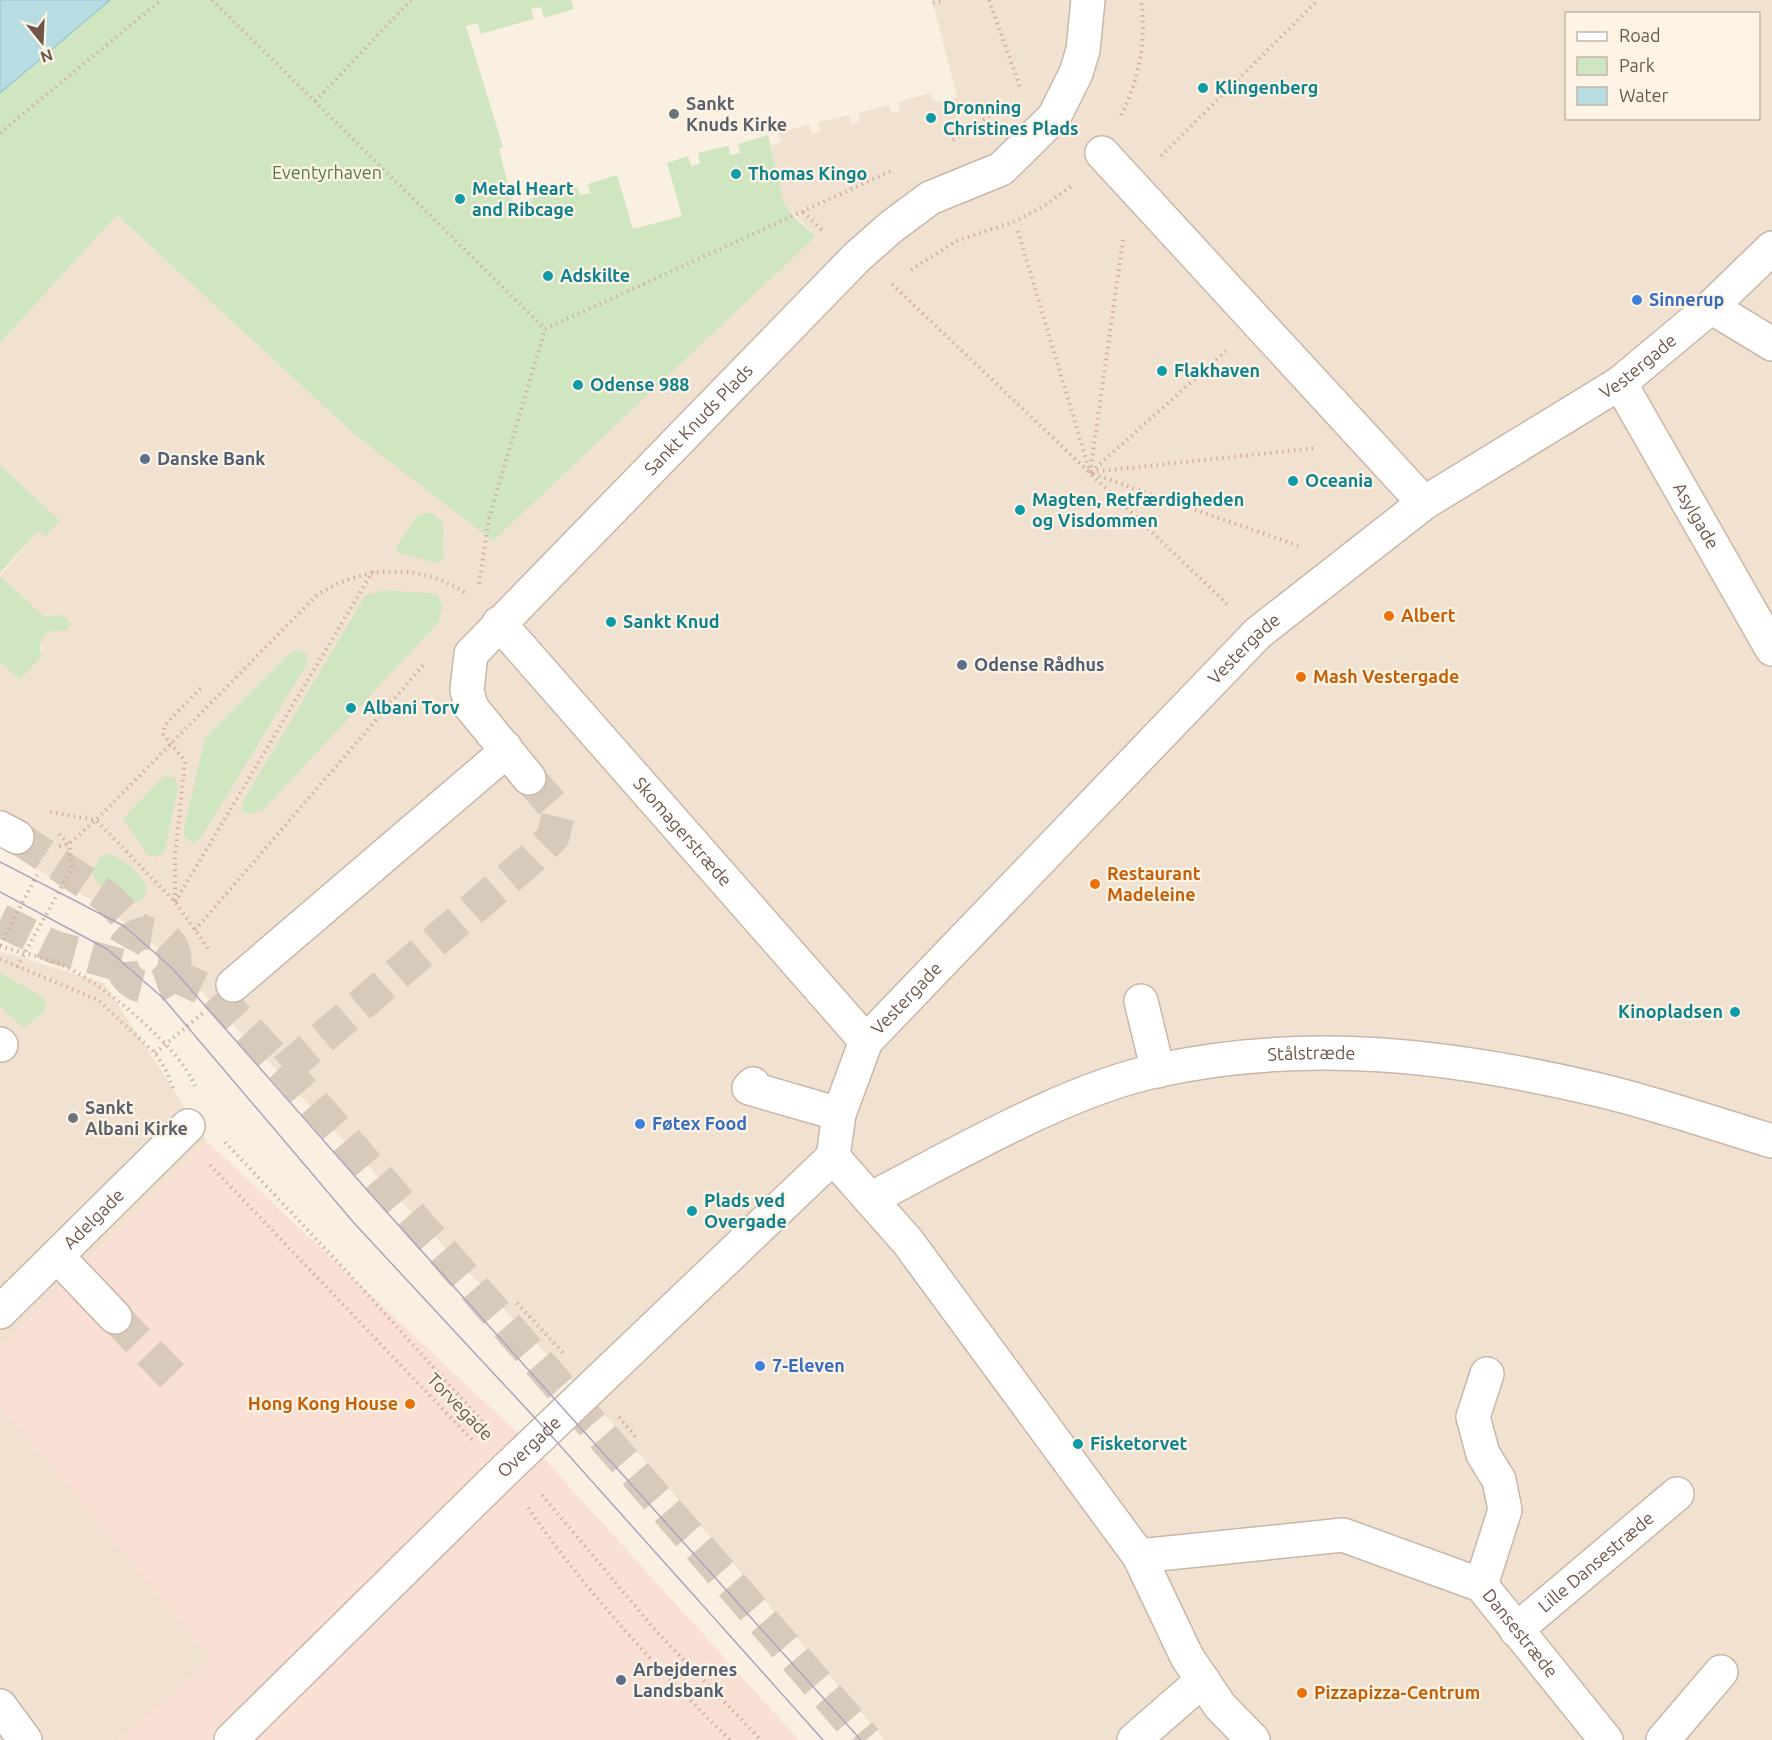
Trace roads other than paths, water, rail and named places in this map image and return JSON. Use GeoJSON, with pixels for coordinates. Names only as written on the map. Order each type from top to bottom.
{"type":"FeatureCollection","features":[{"type":"Feature","properties":{"kind":"street","name":"Sankt Knuds Plads"},"geometry":{"type":"LineString","coordinates":[[488,612],[541,582],[856,257],[930,198],[1001,168],[1054,117],[1076,73],[1083,50],[1088,0]]}},
{"type":"Feature","properties":{"kind":"street"},"geometry":{"type":"LineString","coordinates":[[1102,153],[1424,503]]}},
{"type":"Feature","properties":{"kind":"street","name":"Vestergade"},"geometry":{"type":"LineString","coordinates":[[832,1157],[839,1114],[866,1041],[1258,633],[1424,503],[1620,383],[1711,307],[1772,248]]}},
{"type":"Feature","properties":{"kind":"street"},"geometry":{"type":"LineString","coordinates":[[1711,307],[1772,344]]}},
{"type":"Feature","properties":{"kind":"street","name":"Asylgade"},"geometry":{"type":"LineString","coordinates":[[1620,383],[1772,649]]}},
{"type":"Feature","properties":{"kind":"street"},"geometry":{"type":"LineString","coordinates":[[488,612],[471,654],[467,690],[471,707],[529,778]]}},
{"type":"Feature","properties":{"kind":"street","name":"Skomagerstræde"},"geometry":{"type":"LineString","coordinates":[[488,612],[866,1041]]}},
{"type":"Feature","properties":{"kind":"street"},"geometry":{"type":"LineString","coordinates":[[233,985],[502,755],[505,747]]}},
{"type":"Feature","properties":{"kind":"street"},"geometry":{"type":"LineString","coordinates":[[1141,1001],[1158,1071]]}},
{"type":"Feature","properties":{"kind":"street","name":"Stålstræde"},"geometry":{"type":"LineString","coordinates":[[870,1199],[1089,1092],[1158,1071],[1269,1053],[1404,1055],[1503,1070],[1601,1091],[1772,1141]]}},
{"type":"Feature","properties":{"kind":"street"},"geometry":{"type":"LineString","coordinates":[[753,1084],[749,1088],[839,1114]]}},
{"type":"Feature","properties":{"kind":"street","name":"Adelgade"},"geometry":{"type":"LineString","coordinates":[[0,1312],[188,1126]]}},
{"type":"Feature","properties":{"kind":"street"},"geometry":{"type":"LineString","coordinates":[[832,1157],[908,1242],[1138,1556],[1187,1657],[1211,1693],[1253,1740]]}},
{"type":"Feature","properties":{"kind":"street","name":"Overgade"},"geometry":{"type":"LineString","coordinates":[[231,1740],[509,1467],[832,1157]]}},
{"type":"Feature","properties":{"kind":"street"},"geometry":{"type":"LineString","coordinates":[[57,1256],[115,1317]]}},
{"type":"Feature","properties":{"kind":"street"},"geometry":{"type":"LineString","coordinates":[[1480,1585],[1505,1510],[1499,1480],[1483,1454],[1473,1417],[1487,1374]]}},
{"type":"Feature","properties":{"kind":"street","name":"Lille Dansestræde"},"geometry":{"type":"LineString","coordinates":[[1516,1630],[1677,1494]]}},
{"type":"Feature","properties":{"kind":"street","name":"Dansestræde"},"geometry":{"type":"LineString","coordinates":[[1138,1556],[1343,1535],[1480,1585],[1606,1740]]}},
{"type":"Feature","properties":{"kind":"street"},"geometry":{"type":"LineString","coordinates":[[1663,1740],[1721,1672]]}},
{"type":"Feature","properties":{"kind":"street"},"geometry":{"type":"LineString","coordinates":[[1134,1740],[1211,1693]]}},
{"type":"Feature","properties":{"kind":"street"},"geometry":{"type":"LineString","coordinates":[[0,1706],[25,1740]]}},
{"type":"Feature","properties":{"kind":"water"},"geometry":{"type":"Polygon","coordinates":[[[0,0],[110,0],[0,93],[0,0]]]}},
{"type":"Feature","properties":{"kind":"tunnel"},"geometry":{"type":"LineString","coordinates":[[285,1070],[532,858],[553,837],[559,812],[529,778]]}},
{"type":"Feature","properties":{"kind":"tunnel"},"geometry":{"type":"LineString","coordinates":[[17,837],[107,897],[142,933]]}},
{"type":"Feature","properties":{"kind":"tunnel"},"geometry":{"type":"LineString","coordinates":[[0,920],[54,947],[120,965]]}},
{"type":"Feature","properties":{"kind":"tunnel"},"geometry":{"type":"LineString","coordinates":[[143,933],[153,933],[163,937],[171,945],[175,960],[171,975],[163,983],[153,987],[143,987],[133,983],[125,975],[121,965],[121,955],[125,945],[133,937],[143,933]]}},
{"type":"Feature","properties":{"kind":"tunnel"},"geometry":{"type":"LineString","coordinates":[[171,974],[215,994],[285,1070],[866,1740]]}},
{"type":"Feature","properties":{"kind":"tunnel"},"geometry":{"type":"LineString","coordinates":[[115,1317],[176,1380]]}},
{"type":"Feature","properties":{"kind":"tram line"},"geometry":{"type":"LineString","coordinates":[[0,862],[124,926],[171,967],[375,1199],[861,1740]]}},
{"type":"Feature","properties":{"kind":"tram line"},"geometry":{"type":"LineString","coordinates":[[0,892],[107,949],[163,998],[354,1223],[547,1431],[823,1740]]}},
{"type":"Feature","properties":{"kind":"place","name":"Klingenberg"},"geometry":{"type":"Point","coordinates":[1203,88]}},
{"type":"Feature","properties":{"kind":"place","name":"Sankt Knuds Kirke"},"geometry":{"type":"Point","coordinates":[674,114]}},
{"type":"Feature","properties":{"kind":"place","name":"Dronning Christines Plads"},"geometry":{"type":"Point","coordinates":[931,118]}},
{"type":"Feature","properties":{"kind":"place","name":"Thomas Kingo"},"geometry":{"type":"Point","coordinates":[736,174]}},
{"type":"Feature","properties":{"kind":"place","name":"Metal Heart and Ribcage"},"geometry":{"type":"Point","coordinates":[460,199]}},
{"type":"Feature","properties":{"kind":"place","name":"Adskilte"},"geometry":{"type":"Point","coordinates":[548,276]}},
{"type":"Feature","properties":{"kind":"place","name":"Sinnerup"},"geometry":{"type":"Point","coordinates":[1637,300]}},
{"type":"Feature","properties":{"kind":"place","name":"Flakhaven"},"geometry":{"type":"Point","coordinates":[1162,371]}},
{"type":"Feature","properties":{"kind":"place","name":"Odense 988"},"geometry":{"type":"Point","coordinates":[578,385]}},
{"type":"Feature","properties":{"kind":"place","name":"Danske Bank"},"geometry":{"type":"Point","coordinates":[145,459]}},
{"type":"Feature","properties":{"kind":"place","name":"Oceania"},"geometry":{"type":"Point","coordinates":[1293,481]}},
{"type":"Feature","properties":{"kind":"place","name":"Magten, Retfærdigheden og Visdommen"},"geometry":{"type":"Point","coordinates":[1020,510]}},
{"type":"Feature","properties":{"kind":"place","name":"Albert"},"geometry":{"type":"Point","coordinates":[1389,616]}},
{"type":"Feature","properties":{"kind":"place","name":"Sankt Knud"},"geometry":{"type":"Point","coordinates":[611,622]}},
{"type":"Feature","properties":{"kind":"place","name":"Odense Rådhus"},"geometry":{"type":"Point","coordinates":[962,665]}},
{"type":"Feature","properties":{"kind":"place","name":"Mash Vestergade"},"geometry":{"type":"Point","coordinates":[1301,677]}},
{"type":"Feature","properties":{"kind":"place","name":"Albani Torv"},"geometry":{"type":"Point","coordinates":[351,708]}},
{"type":"Feature","properties":{"kind":"place","name":"Restaurant Madeleine"},"geometry":{"type":"Point","coordinates":[1095,884]}},
{"type":"Feature","properties":{"kind":"place","name":"Kinopladsen"},"geometry":{"type":"Point","coordinates":[1735,1012]}},
{"type":"Feature","properties":{"kind":"place","name":"Sankt Albani Kirke"},"geometry":{"type":"Point","coordinates":[73,1118]}},
{"type":"Feature","properties":{"kind":"place","name":"Føtex Food"},"geometry":{"type":"Point","coordinates":[640,1124]}},
{"type":"Feature","properties":{"kind":"place","name":"Plads ved Overgade"},"geometry":{"type":"Point","coordinates":[692,1211]}},
{"type":"Feature","properties":{"kind":"place","name":"7-Eleven"},"geometry":{"type":"Point","coordinates":[760,1366]}},
{"type":"Feature","properties":{"kind":"place","name":"Hong Kong House"},"geometry":{"type":"Point","coordinates":[410,1404]}},
{"type":"Feature","properties":{"kind":"place","name":"Fisketorvet"},"geometry":{"type":"Point","coordinates":[1078,1444]}},
{"type":"Feature","properties":{"kind":"place","name":"Arbejdernes Landsbank"},"geometry":{"type":"Point","coordinates":[621,1680]}},
{"type":"Feature","properties":{"kind":"place","name":"Pizzapizza-Centrum"},"geometry":{"type":"Point","coordinates":[1302,1693]}},
{"type":"Feature","properties":{"kind":"park label","name":"Eventyrhaven"},"geometry":{"type":"Point","coordinates":[327,173]}}]}
